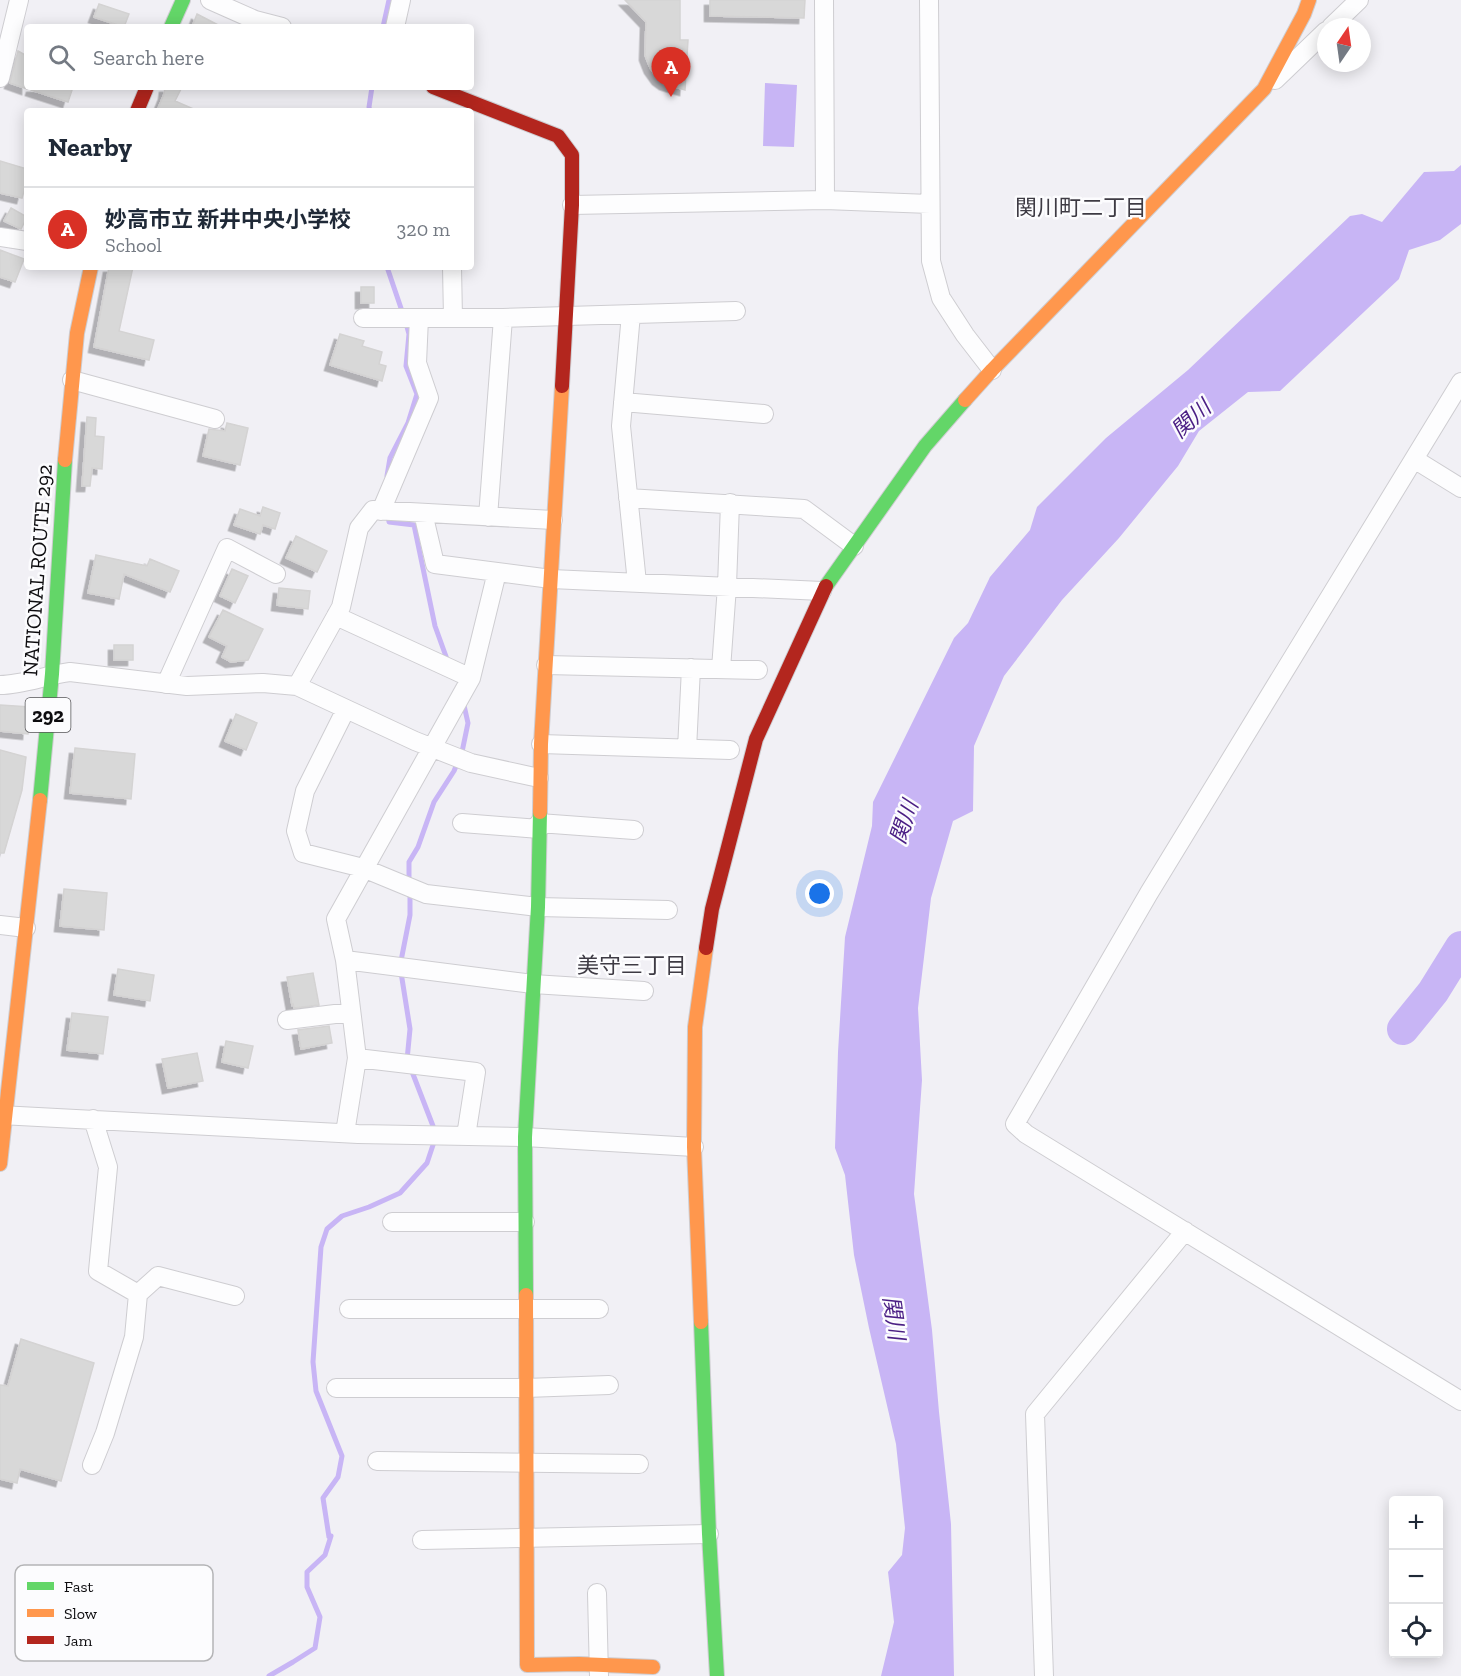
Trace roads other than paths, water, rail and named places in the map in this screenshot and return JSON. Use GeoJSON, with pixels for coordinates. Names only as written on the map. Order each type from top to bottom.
{"type":"FeatureCollection","features":[{"type":"Feature","properties":{"kind":"main road"},"geometry":{"type":"LineString","coordinates":[[172,24],[183,0]]}},
{"type":"Feature","properties":{"kind":"main road"},"geometry":{"type":"LineString","coordinates":[[717,1676],[709,1534],[694,1147],[695,1027],[712,909],[756,739],[822,591],[925,446],[992,369],[1264,89],[1304,14],[1309,0]]}},
{"type":"Feature","properties":{"kind":"main road"},"geometry":{"type":"LineString","coordinates":[[138,108],[146,90]]}},
{"type":"Feature","properties":{"kind":"main road"},"geometry":{"type":"LineString","coordinates":[[439,90],[471,107],[558,136],[572,155],[572,205],[539,778],[538,907],[525,1137],[527,1665],[599,1671],[653,1667]]}},
{"type":"Feature","properties":{"kind":"main road","name":"NATIONAL ROUTE 292"},"geometry":{"type":"LineString","coordinates":[[0,1164],[3,1115],[26,928],[52,674],[66,435],[78,333],[90,270]]}},
{"type":"Feature","properties":{"kind":"street"},"geometry":{"type":"LineString","coordinates":[[0,78],[6,25],[19,0]]}},
{"type":"Feature","properties":{"kind":"street"},"geometry":{"type":"LineString","coordinates":[[210,0],[255,20],[270,24]]}},
{"type":"Feature","properties":{"kind":"street"},"geometry":{"type":"LineString","coordinates":[[396,24],[401,0]]}},
{"type":"Feature","properties":{"kind":"street"},"geometry":{"type":"LineString","coordinates":[[824,0],[825,200]]}},
{"type":"Feature","properties":{"kind":"street"},"geometry":{"type":"LineString","coordinates":[[929,0],[931,261],[941,298],[965,335],[992,369]]}},
{"type":"Feature","properties":{"kind":"street"},"geometry":{"type":"LineString","coordinates":[[1340,18],[1359,0]]}},
{"type":"Feature","properties":{"kind":"street"},"geometry":{"type":"LineString","coordinates":[[1264,89],[1317,39]]}},
{"type":"Feature","properties":{"kind":"street"},"geometry":{"type":"LineString","coordinates":[[572,205],[825,200],[930,204]]}},
{"type":"Feature","properties":{"kind":"street"},"geometry":{"type":"LineString","coordinates":[[0,237],[24,241]]}},
{"type":"Feature","properties":{"kind":"street"},"geometry":{"type":"LineString","coordinates":[[452,270],[453,318]]}},
{"type":"Feature","properties":{"kind":"street"},"geometry":{"type":"LineString","coordinates":[[363,318],[503,318],[736,311]]}},
{"type":"Feature","properties":{"kind":"street"},"geometry":{"type":"LineString","coordinates":[[632,314],[621,426],[637,583]]}},
{"type":"Feature","properties":{"kind":"street"},"geometry":{"type":"LineString","coordinates":[[381,511],[429,398],[417,363],[419,318]]}},
{"type":"Feature","properties":{"kind":"street"},"geometry":{"type":"LineString","coordinates":[[488,517],[503,318]]}},
{"type":"Feature","properties":{"kind":"street"},"geometry":{"type":"LineString","coordinates":[[72,380],[215,420]]}},
{"type":"Feature","properties":{"kind":"street"},"geometry":{"type":"LineString","coordinates":[[1461,382],[1149,893],[1015,1124],[1026,1134],[1461,1401]]}},
{"type":"Feature","properties":{"kind":"street"},"geometry":{"type":"LineString","coordinates":[[624,402],[764,414]]}},
{"type":"Feature","properties":{"kind":"street"},"geometry":{"type":"LineString","coordinates":[[1414,459],[1461,488]]}},
{"type":"Feature","properties":{"kind":"street"},"geometry":{"type":"LineString","coordinates":[[628,498],[804,509],[854,546]]}},
{"type":"Feature","properties":{"kind":"street"},"geometry":{"type":"LineString","coordinates":[[721,669],[730,504]]}},
{"type":"Feature","properties":{"kind":"street"},"geometry":{"type":"LineString","coordinates":[[297,686],[341,607],[359,528],[373,510],[554,520]]}},
{"type":"Feature","properties":{"kind":"street"},"geometry":{"type":"LineString","coordinates":[[423,513],[435,564],[551,579],[822,591]]}},
{"type":"Feature","properties":{"kind":"street"},"geometry":{"type":"LineString","coordinates":[[166,684],[227,548],[276,574]]}},
{"type":"Feature","properties":{"kind":"street"},"geometry":{"type":"LineString","coordinates":[[345,1133],[357,1058],[345,960],[336,919],[471,678],[497,573]]}},
{"type":"Feature","properties":{"kind":"street"},"geometry":{"type":"LineString","coordinates":[[336,616],[471,678]]}},
{"type":"Feature","properties":{"kind":"street"},"geometry":{"type":"LineString","coordinates":[[546,665],[758,670]]}},
{"type":"Feature","properties":{"kind":"street"},"geometry":{"type":"LineString","coordinates":[[687,749],[691,668]]}},
{"type":"Feature","properties":{"kind":"street"},"geometry":{"type":"LineString","coordinates":[[0,685],[11,685],[52,674],[70,672],[187,686],[263,683],[297,686],[471,764],[539,778]]}},
{"type":"Feature","properties":{"kind":"street"},"geometry":{"type":"LineString","coordinates":[[346,709],[304,791],[296,831],[303,853],[363,868],[426,894],[538,907],[668,910]]}},
{"type":"Feature","properties":{"kind":"street"},"geometry":{"type":"LineString","coordinates":[[541,744],[730,750]]}},
{"type":"Feature","properties":{"kind":"street"},"geometry":{"type":"LineString","coordinates":[[462,823],[634,830]]}},
{"type":"Feature","properties":{"kind":"street"},"geometry":{"type":"LineString","coordinates":[[0,925],[26,928]]}},
{"type":"Feature","properties":{"kind":"street"},"geometry":{"type":"LineString","coordinates":[[345,960],[533,984],[644,991]]}},
{"type":"Feature","properties":{"kind":"street"},"geometry":{"type":"LineString","coordinates":[[287,1020],[351,1012]]}},
{"type":"Feature","properties":{"kind":"street"},"geometry":{"type":"LineString","coordinates":[[357,1058],[476,1072],[466,1136]]}},
{"type":"Feature","properties":{"kind":"street"},"geometry":{"type":"LineString","coordinates":[[3,1115],[345,1133],[525,1137],[694,1147]]}},
{"type":"Feature","properties":{"kind":"street"},"geometry":{"type":"LineString","coordinates":[[93,1119],[108,1167],[98,1271],[138,1294]]}},
{"type":"Feature","properties":{"kind":"street"},"geometry":{"type":"LineString","coordinates":[[392,1222],[525,1222]]}},
{"type":"Feature","properties":{"kind":"street"},"geometry":{"type":"LineString","coordinates":[[1044,1676],[1035,1414],[1185,1231]]}},
{"type":"Feature","properties":{"kind":"street"},"geometry":{"type":"LineString","coordinates":[[92,1465],[105,1433],[134,1337],[138,1294],[158,1276],[235,1296]]}},
{"type":"Feature","properties":{"kind":"street"},"geometry":{"type":"LineString","coordinates":[[349,1309],[599,1309]]}},
{"type":"Feature","properties":{"kind":"street"},"geometry":{"type":"LineString","coordinates":[[336,1388],[526,1388],[609,1385]]}},
{"type":"Feature","properties":{"kind":"street"},"geometry":{"type":"LineString","coordinates":[[376,1461],[639,1464]]}},
{"type":"Feature","properties":{"kind":"street"},"geometry":{"type":"LineString","coordinates":[[422,1540],[709,1534]]}},
{"type":"Feature","properties":{"kind":"street"},"geometry":{"type":"LineString","coordinates":[[597,1593],[599,1671]]}},
{"type":"Feature","properties":{"kind":"water"},"geometry":{"type":"Polygon","coordinates":[[[765,83],[797,85],[794,147],[763,146],[765,83]]]}},
{"type":"Feature","properties":{"kind":"water","name":"関川"},"geometry":{"type":"Polygon","coordinates":[[[1461,165],[1461,224],[1440,240],[1409,250],[1399,279],[1280,391],[1248,392],[1199,431],[1178,466],[1119,538],[1062,600],[1004,676],[974,746],[973,811],[953,821],[931,898],[918,1008],[922,1080],[914,1194],[932,1330],[951,1524],[954,1676],[881,1676],[894,1622],[888,1572],[902,1555],[905,1528],[896,1444],[854,1255],[845,1175],[835,1148],[845,937],[872,826],[873,802],[954,638],[968,623],[990,577],[1030,530],[1037,507],[1106,438],[1188,370],[1350,216],[1362,214],[1382,222],[1424,172],[1454,171],[1461,165]]]}},
{"type":"Feature","properties":{"kind":"waterway"},"geometry":{"type":"LineString","coordinates":[[384,24],[389,0]]}},
{"type":"Feature","properties":{"kind":"waterway"},"geometry":{"type":"LineString","coordinates":[[369,108],[372,90]]}},
{"type":"Feature","properties":{"kind":"waterway"},"geometry":{"type":"LineString","coordinates":[[388,270],[403,314]]}},
{"type":"Feature","properties":{"kind":"waterway"},"geometry":{"type":"LineString","coordinates":[[387,476],[390,458],[408,423],[417,394],[406,366],[409,334],[406,323]]}},
{"type":"Feature","properties":{"kind":"waterway"},"geometry":{"type":"LineString","coordinates":[[388,515],[389,522],[414,525],[435,626],[448,662]]}},
{"type":"Feature","properties":{"kind":"waterway"},"geometry":{"type":"LineString","coordinates":[[409,882],[409,862],[418,847],[434,802],[454,771],[462,752],[468,723],[463,701]]}},
{"type":"Feature","properties":{"kind":"waterway"},"geometry":{"type":"LineString","coordinates":[[407,1060],[410,1029],[400,966],[410,915],[410,891]]}},
{"type":"Feature","properties":{"kind":"waterway"},"geometry":{"type":"LineString","coordinates":[[1403,1029],[1433,992],[1461,947]]}},
{"type":"Feature","properties":{"kind":"waterway"},"geometry":{"type":"LineString","coordinates":[[269,1676],[315,1648],[320,1617],[307,1587],[307,1572],[325,1555],[331,1536],[329,1537],[323,1498],[338,1477],[342,1456],[316,1391],[313,1362],[321,1247],[327,1229],[342,1216],[400,1193],[427,1163],[434,1142],[433,1126],[411,1069]]}},
{"type":"Feature","properties":{"kind":"place","name":"妙高市立 新井中央小学校"},"geometry":{"type":"Point","coordinates":[671,97]}},
{"type":"Feature","properties":{"kind":"district","name":"関川町二丁目"},"geometry":{"type":"Point","coordinates":[1081,207]}},
{"type":"Feature","properties":{"kind":"district","name":"美守三丁目"},"geometry":{"type":"Point","coordinates":[632,965]}}]}
